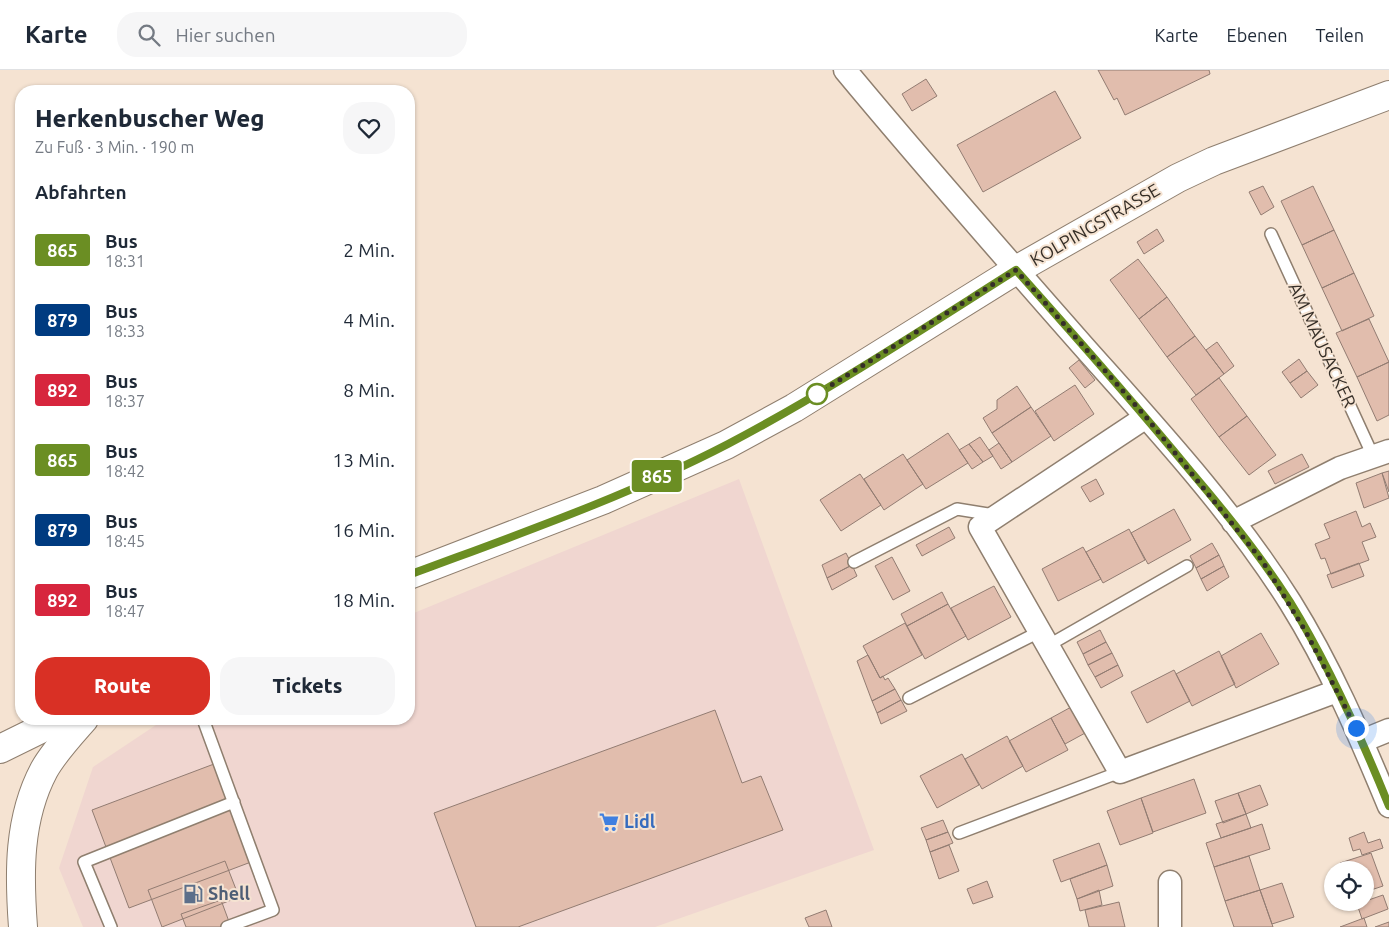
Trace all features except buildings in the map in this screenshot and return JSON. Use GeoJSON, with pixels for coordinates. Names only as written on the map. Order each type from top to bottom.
{"type":"FeatureCollection","features":[{"type":"Feature","properties":{"kind":"street"},"geometry":{"type":"LineString","coordinates":[[845,70],[1016,270],[1146,417],[1233,522],[1291,604],[1362,740],[1389,806]]}},
{"type":"Feature","properties":{"kind":"street","name":"KOLPINGSTRASSE"},"geometry":{"type":"LineString","coordinates":[[415,573],[594,504],[726,445],[794,408],[1016,270],[1197,168],[1389,95]]}},
{"type":"Feature","properties":{"kind":"street"},"geometry":{"type":"LineString","coordinates":[[1146,417],[980,527],[1120,772],[1336,691]]}},
{"type":"Feature","properties":{"kind":"street","name":"AM MAUSACKER"},"geometry":{"type":"LineString","coordinates":[[1233,522],[1306,484],[1381,454]]}},
{"type":"Feature","properties":{"kind":"street"},"geometry":{"type":"LineString","coordinates":[[0,749],[49,725]]}},
{"type":"Feature","properties":{"kind":"street"},"geometry":{"type":"LineString","coordinates":[[23,927],[20,877],[28,812],[44,770],[79,725]]}},
{"type":"Feature","properties":{"kind":"street"},"geometry":{"type":"LineString","coordinates":[[1362,740],[1389,730]]}},
{"type":"Feature","properties":{"kind":"street"},"geometry":{"type":"LineString","coordinates":[[1170,882],[1170,927]]}},
{"type":"Feature","properties":{"kind":"street"},"geometry":{"type":"LineString","coordinates":[[0,891],[17,927]]}},
{"type":"Feature","properties":{"kind":"lane","name":"AM MAUSACKER"},"geometry":{"type":"LineString","coordinates":[[1271,234],[1381,454]]}},
{"type":"Feature","properties":{"kind":"lane"},"geometry":{"type":"LineString","coordinates":[[854,562],[957,510],[997,515]]}},
{"type":"Feature","properties":{"kind":"lane"},"geometry":{"type":"LineString","coordinates":[[909,698],[1045,638],[1187,566]]}},
{"type":"Feature","properties":{"kind":"lane"},"geometry":{"type":"LineString","coordinates":[[205,725],[273,910],[227,927]]}},
{"type":"Feature","properties":{"kind":"lane"},"geometry":{"type":"LineString","coordinates":[[959,833],[1120,772]]}},
{"type":"Feature","properties":{"kind":"lane"},"geometry":{"type":"LineString","coordinates":[[111,927],[84,862],[234,802]]}},
{"type":"Feature","properties":{"kind":"shaded area"},"geometry":{"type":"Polygon","coordinates":[[[739,479],[874,850],[655,927],[83,927],[59,868],[93,767],[156,725],[415,725],[415,613],[739,479]]]}},
{"type":"Feature","properties":{"kind":"bus line","name":"865"},"geometry":{"type":"LineString","coordinates":[[415,573],[530,530],[673,470],[726,445],[794,408],[1016,270],[1146,417],[1233,522],[1263,562],[1291,604],[1314,646],[1362,740],[1389,806]]}},
{"type":"Feature","properties":{"kind":"place","name":"Lidl"},"geometry":{"type":"Point","coordinates":[609,822]}},
{"type":"Feature","properties":{"kind":"place","name":"Shell"},"geometry":{"type":"Point","coordinates":[193,894]}},
{"type":"Feature","properties":{"kind":"route"},"geometry":{"type":"LineString","coordinates":[[817,394],[1016,270],[1146,417],[1233,522],[1263,562],[1291,604],[1356,728]]}}]}
